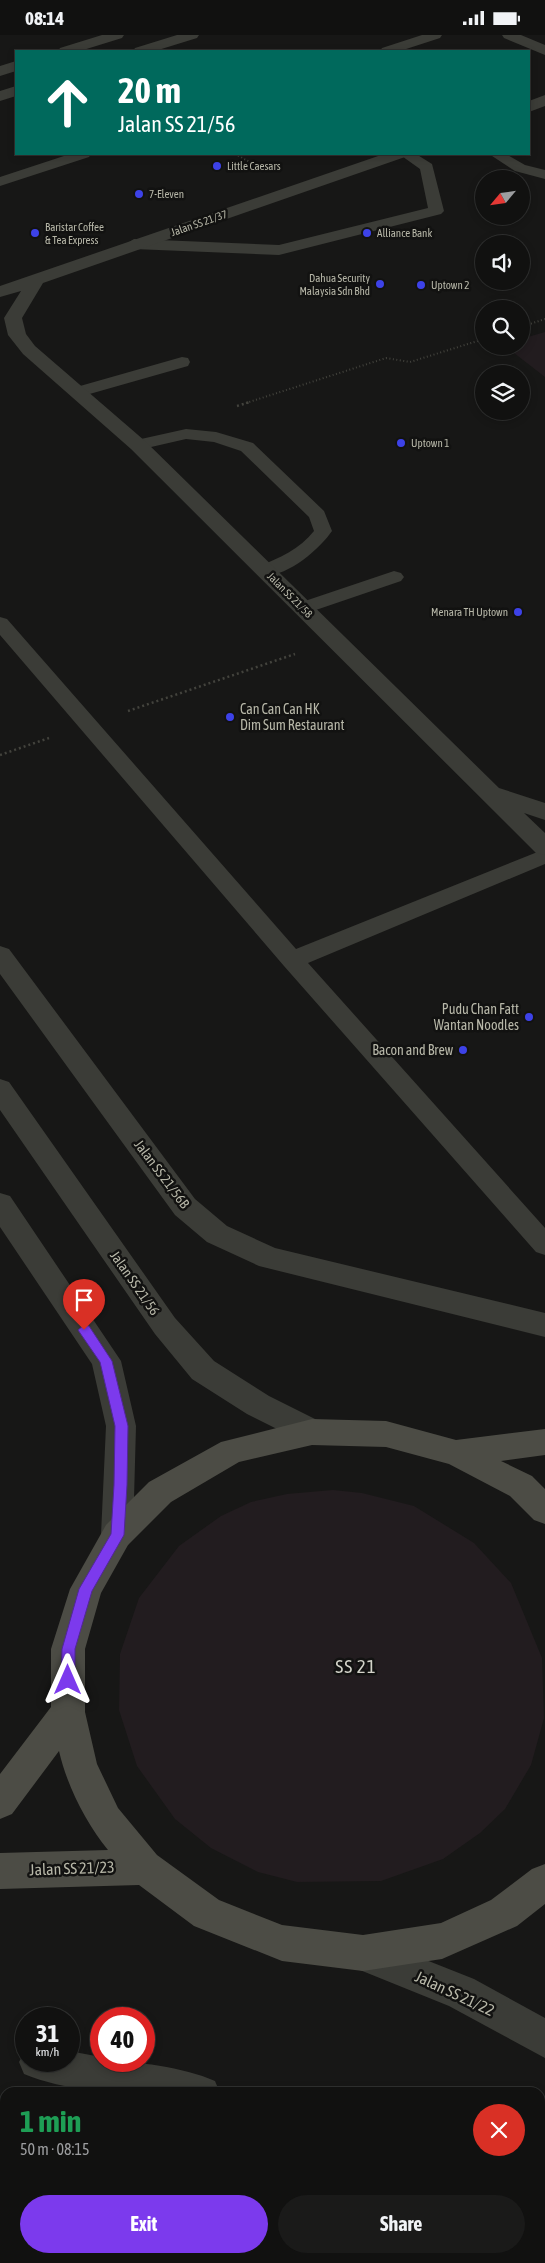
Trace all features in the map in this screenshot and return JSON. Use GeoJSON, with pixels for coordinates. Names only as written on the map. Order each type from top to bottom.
{"type":"FeatureCollection","features":[{"type":"Feature","properties":{"kind":"street"},"geometry":{"type":"LineString","coordinates":[[68,50],[116,35]]}},
{"type":"Feature","properties":{"kind":"street"},"geometry":{"type":"LineString","coordinates":[[143,50],[192,35]]}},
{"type":"Feature","properties":{"kind":"street"},"geometry":{"type":"LineString","coordinates":[[509,35],[545,51]]}},
{"type":"Feature","properties":{"kind":"street"},"geometry":{"type":"LineString","coordinates":[[0,71],[15,66]]}},
{"type":"Feature","properties":{"kind":"street"},"geometry":{"type":"LineString","coordinates":[[0,96],[15,91]]}},
{"type":"Feature","properties":{"kind":"street","name":"Jalan SS 21/37"},"geometry":{"type":"LineString","coordinates":[[0,292],[38,277],[396,155]]}},
{"type":"Feature","properties":{"kind":"street","name":"Jalan SS 21/58"},"geometry":{"type":"LineString","coordinates":[[38,277],[13,318],[17,335],[29,350],[138,445],[545,847]]}},
{"type":"Feature","properties":{"kind":"street","name":"Jalan SS 21/58"},"geometry":{"type":"LineString","coordinates":[[0,342],[29,350]]}},
{"type":"Feature","properties":{"kind":"street"},"geometry":{"type":"LineString","coordinates":[[489,791],[545,812]]}},
{"type":"Feature","properties":{"kind":"street","name":"Jalan SS 21/56B"},"geometry":{"type":"LineString","coordinates":[[0,955],[185,1207],[216,1234],[269,1257],[545,1325]]}},
{"type":"Feature","properties":{"kind":"street","name":"Jalan SS 21/56"},"geometry":{"type":"LineString","coordinates":[[0,1089],[165,1326],[203,1370],[258,1405],[312,1432]]}},
{"type":"Feature","properties":{"kind":"street"},"geometry":{"type":"LineString","coordinates":[[0,1204],[106,1361],[121,1426],[117,1535]]}},
{"type":"Feature","properties":{"kind":"street"},"geometry":{"type":"LineString","coordinates":[[545,1510],[521,1486],[456,1453],[386,1434],[312,1432],[232,1451],[160,1491],[117,1535],[86,1589],[68,1649],[68,1712],[80,1767],[106,1820],[144,1867],[207,1913],[282,1943],[363,1953],[442,1941],[504,1913],[545,1882]]}},
{"type":"Feature","properties":{"kind":"street"},"geometry":{"type":"LineString","coordinates":[[456,1453],[545,1442]]}},
{"type":"Feature","properties":{"kind":"street"},"geometry":{"type":"LineString","coordinates":[[0,1802],[68,1712]]}},
{"type":"Feature","properties":{"kind":"street","name":"Jalan SS 21/23"},"geometry":{"type":"LineString","coordinates":[[0,1871],[144,1867]]}},
{"type":"Feature","properties":{"kind":"street","name":"Jalan SS 21/22"},"geometry":{"type":"LineString","coordinates":[[363,1953],[461,1992],[545,2039]]}},
{"type":"Feature","properties":{"kind":"lane"},"geometry":{"type":"LineString","coordinates":[[390,50],[436,35]]}},
{"type":"Feature","properties":{"kind":"lane"},"geometry":{"type":"LineString","coordinates":[[0,182],[81,155]]}},
{"type":"Feature","properties":{"kind":"lane"},"geometry":{"type":"LineString","coordinates":[[134,244],[279,250],[436,211],[427,167],[408,155]]}},
{"type":"Feature","properties":{"kind":"lane"},"geometry":{"type":"LineString","coordinates":[[498,155],[520,168],[545,175]]}},
{"type":"Feature","properties":{"kind":"lane"},"geometry":{"type":"LineString","coordinates":[[79,392],[182,362]]}},
{"type":"Feature","properties":{"kind":"lane"},"geometry":{"type":"LineString","coordinates":[[138,445],[186,434],[216,437],[246,447],[317,515],[323,531],[314,544],[300,556],[266,571]]}},
{"type":"Feature","properties":{"kind":"lane"},"geometry":{"type":"LineString","coordinates":[[303,608],[394,577]]}},
{"type":"Feature","properties":{"kind":"lane"},"geometry":{"type":"LineString","coordinates":[[0,623],[292,960],[545,1245]]}},
{"type":"Feature","properties":{"kind":"lane"},"geometry":{"type":"LineString","coordinates":[[292,960],[545,857]]}},
{"type":"Feature","properties":{"kind":"lane"},"geometry":{"type":"LineString","coordinates":[[80,2070],[171,2087]]}},
{"type":"Feature","properties":{"kind":"path"},"geometry":{"type":"LineString","coordinates":[[238,155],[260,167]]}},
{"type":"Feature","properties":{"kind":"path"},"geometry":{"type":"LineString","coordinates":[[530,324],[545,319]]}},
{"type":"Feature","properties":{"kind":"path"},"geometry":{"type":"LineString","coordinates":[[229,408],[386,358],[410,362],[475,342]]}},
{"type":"Feature","properties":{"kind":"path"},"geometry":{"type":"LineString","coordinates":[[0,755],[336,641]]}},
{"type":"Feature","properties":{"kind":"shaded area"},"geometry":{"type":"Polygon","coordinates":[[[545,332],[545,377],[517,355],[530,355],[530,336],[545,332]]]}},
{"type":"Feature","properties":{"kind":"shaded area"},"geometry":{"type":"Polygon","coordinates":[[[333,1490],[362,1493],[414,1506],[474,1543],[511,1583],[542,1658],[544,1718],[531,1765],[505,1809],[480,1833],[443,1859],[381,1881],[297,1882],[258,1872],[211,1848],[175,1819],[137,1766],[119,1710],[120,1654],[139,1598],[179,1546],[221,1516],[251,1502],[287,1494],[333,1490]]]}},
{"type":"Feature","properties":{"kind":"place","name":"Little Caesars"},"geometry":{"type":"Point","coordinates":[217,166]}},
{"type":"Feature","properties":{"kind":"place","name":"7-Eleven"},"geometry":{"type":"Point","coordinates":[139,194]}},
{"type":"Feature","properties":{"kind":"place","name":"Baristar Coffee & Tea Express"},"geometry":{"type":"Point","coordinates":[35,233]}},
{"type":"Feature","properties":{"kind":"place","name":"Alliance Bank"},"geometry":{"type":"Point","coordinates":[367,233]}},
{"type":"Feature","properties":{"kind":"place","name":"Dahua Security Malaysia Sdn Bhd"},"geometry":{"type":"Point","coordinates":[380,284]}},
{"type":"Feature","properties":{"kind":"place","name":"Uptown 2"},"geometry":{"type":"Point","coordinates":[421,285]}},
{"type":"Feature","properties":{"kind":"place","name":"Uptown 1"},"geometry":{"type":"Point","coordinates":[401,443]}},
{"type":"Feature","properties":{"kind":"place","name":"Menara TH Uptown"},"geometry":{"type":"Point","coordinates":[518,612]}},
{"type":"Feature","properties":{"kind":"place","name":"Can Can Can HK Dim Sum Restaurant"},"geometry":{"type":"Point","coordinates":[230,717]}},
{"type":"Feature","properties":{"kind":"place","name":"Pudu Chan Fatt Wantan Noodles"},"geometry":{"type":"Point","coordinates":[529,1017]}},
{"type":"Feature","properties":{"kind":"place","name":"Bacon and Brew"},"geometry":{"type":"Point","coordinates":[463,1050]}},
{"type":"Feature","properties":{"kind":"district","name":"SS 21"},"geometry":{"type":"Point","coordinates":[356,1666]}},
{"type":"Feature","properties":{"kind":"route"},"geometry":{"type":"LineString","coordinates":[[68,1680],[68,1649],[86,1589],[117,1535],[120,1485],[121,1426],[106,1361],[84,1330]]}}]}
